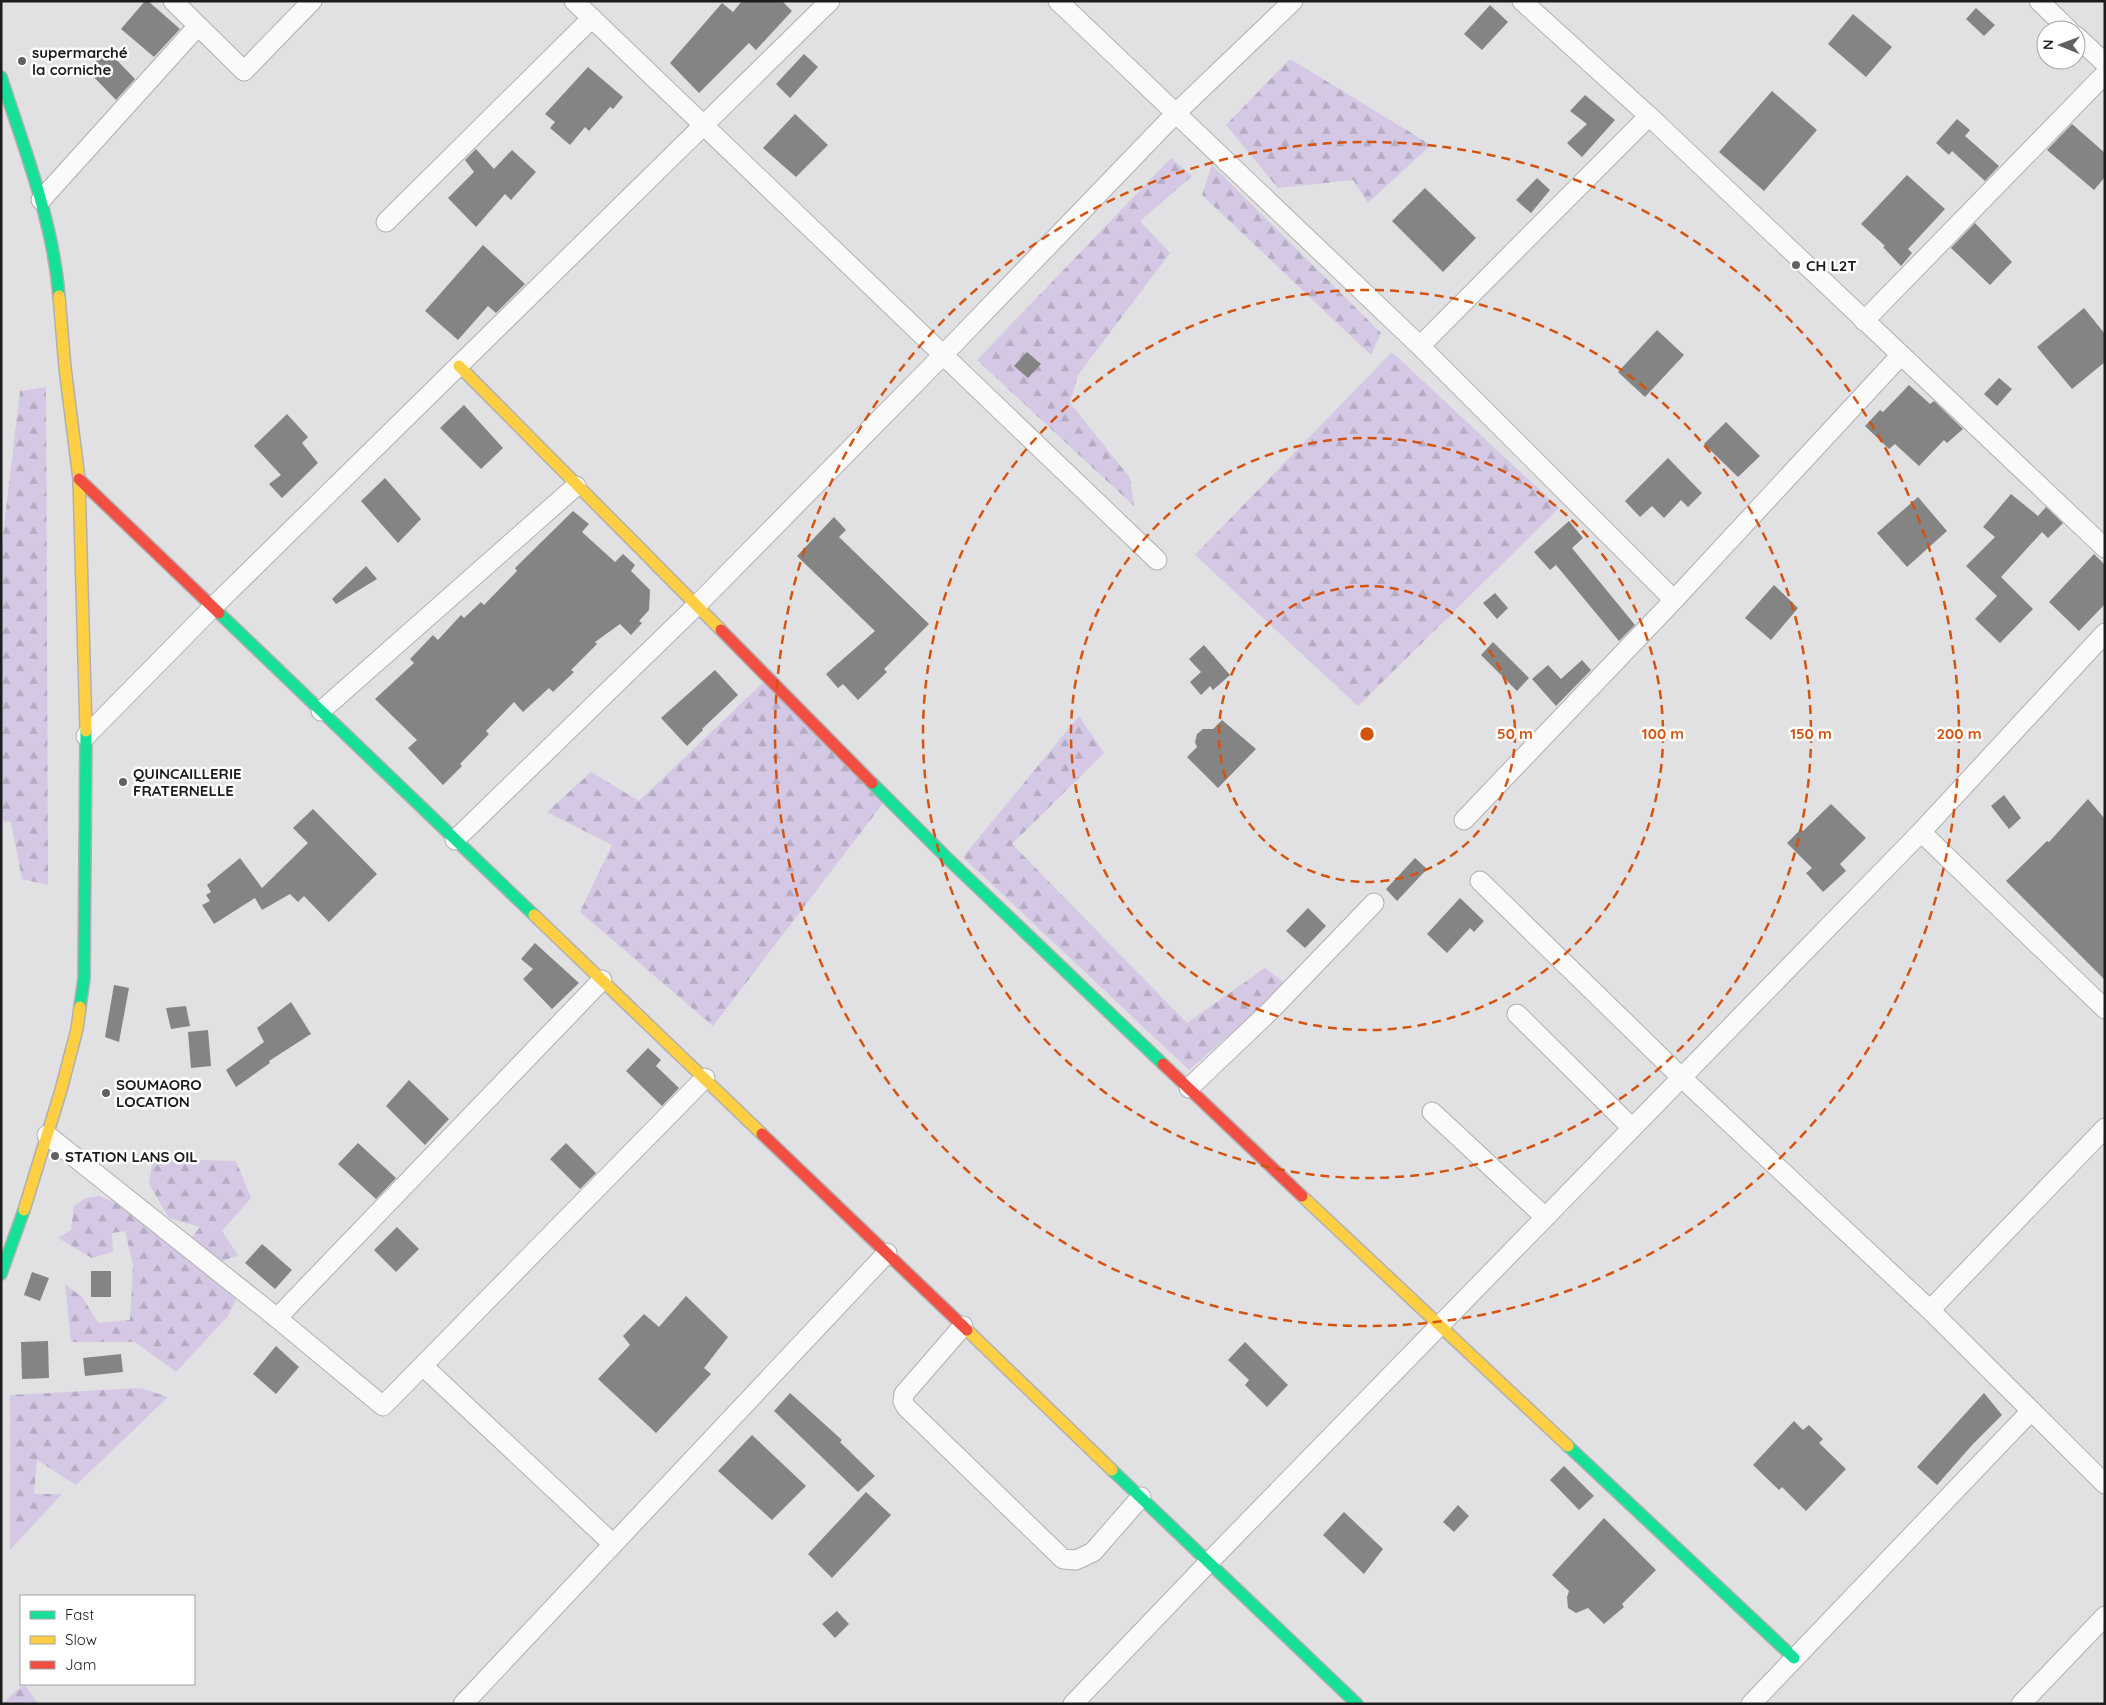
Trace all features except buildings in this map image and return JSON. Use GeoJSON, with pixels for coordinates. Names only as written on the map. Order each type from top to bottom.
{"type":"FeatureCollection","features":[{"type":"Feature","properties":{"kind":"street"},"geometry":{"type":"LineString","coordinates":[[173,1],[244,71],[312,1]]}},
{"type":"Feature","properties":{"kind":"street"},"geometry":{"type":"LineString","coordinates":[[574,1],[1157,560]]}},
{"type":"Feature","properties":{"kind":"street"},"geometry":{"type":"LineString","coordinates":[[86,736],[213,607],[830,1]]}},
{"type":"Feature","properties":{"kind":"street"},"geometry":{"type":"LineString","coordinates":[[1058,1],[1177,112],[1420,346],[1674,600]]}},
{"type":"Feature","properties":{"kind":"street"},"geometry":{"type":"LineString","coordinates":[[455,840],[697,605],[943,355],[1177,112],[1293,1]]}},
{"type":"Feature","properties":{"kind":"street"},"geometry":{"type":"LineString","coordinates":[[1522,1],[1649,116],[2105,548]]}},
{"type":"Feature","properties":{"kind":"street"},"geometry":{"type":"LineString","coordinates":[[2039,1],[2059,20]]}},
{"type":"Feature","properties":{"kind":"street"},"geometry":{"type":"LineString","coordinates":[[386,222],[592,18]]}},
{"type":"Feature","properties":{"kind":"street"},"geometry":{"type":"LineString","coordinates":[[41,200],[198,26]]}},
{"type":"Feature","properties":{"kind":"street"},"geometry":{"type":"LineString","coordinates":[[2086,45],[2105,63]]}},
{"type":"Feature","properties":{"kind":"street"},"geometry":{"type":"LineString","coordinates":[[1864,321],[2105,74]]}},
{"type":"Feature","properties":{"kind":"street"},"geometry":{"type":"LineString","coordinates":[[1,78],[41,200],[58,282],[65,368],[79,478],[86,736],[84,978],[77,1029],[27,1200],[1,1274]]}},
{"type":"Feature","properties":{"kind":"street"},"geometry":{"type":"LineString","coordinates":[[1420,346],[1649,116]]}},
{"type":"Feature","properties":{"kind":"street"},"geometry":{"type":"LineString","coordinates":[[1464,820],[1674,600],[1901,355]]}},
{"type":"Feature","properties":{"kind":"street"},"geometry":{"type":"LineString","coordinates":[[458,366],[946,858],[1439,1326],[1794,1658]]}},
{"type":"Feature","properties":{"kind":"street"},"geometry":{"type":"LineString","coordinates":[[79,478],[1357,1704]]}},
{"type":"Feature","properties":{"kind":"street"},"geometry":{"type":"LineString","coordinates":[[321,711],[576,486]]}},
{"type":"Feature","properties":{"kind":"street"},"geometry":{"type":"LineString","coordinates":[[1073,1704],[1921,832],[2105,633]]}},
{"type":"Feature","properties":{"kind":"street"},"geometry":{"type":"LineString","coordinates":[[1921,832],[2105,1009]]}},
{"type":"Feature","properties":{"kind":"street"},"geometry":{"type":"LineString","coordinates":[[1480,881],[1681,1077],[1930,1310],[2105,1484]]}},
{"type":"Feature","properties":{"kind":"street"},"geometry":{"type":"LineString","coordinates":[[1188,1088],[1270,1011],[1374,903]]}},
{"type":"Feature","properties":{"kind":"street"},"geometry":{"type":"LineString","coordinates":[[277,1318],[602,980]]}},
{"type":"Feature","properties":{"kind":"street"},"geometry":{"type":"LineString","coordinates":[[1517,1014],[1632,1128]]}},
{"type":"Feature","properties":{"kind":"street"},"geometry":{"type":"LineString","coordinates":[[47,1135],[277,1318],[384,1406],[705,1078]]}},
{"type":"Feature","properties":{"kind":"street"},"geometry":{"type":"LineString","coordinates":[[1432,1112],[1545,1217]]}},
{"type":"Feature","properties":{"kind":"street"},"geometry":{"type":"LineString","coordinates":[[1930,1310],[2105,1128]]}},
{"type":"Feature","properties":{"kind":"street"},"geometry":{"type":"LineString","coordinates":[[463,1704],[887,1253]]}},
{"type":"Feature","properties":{"kind":"street"},"geometry":{"type":"LineString","coordinates":[[964,1326],[904,1394],[903,1401],[906,1407],[1063,1559],[1076,1560],[1093,1552],[1141,1497]]}},
{"type":"Feature","properties":{"kind":"street"},"geometry":{"type":"LineString","coordinates":[[423,1366],[613,1544]]}},
{"type":"Feature","properties":{"kind":"street"},"geometry":{"type":"LineString","coordinates":[[1751,1704],[2030,1411]]}},
{"type":"Feature","properties":{"kind":"street"},"geometry":{"type":"LineString","coordinates":[[2020,1704],[2105,1616]]}},
{"type":"Feature","properties":{"kind":"green space"},"geometry":{"type":"Polygon","coordinates":[[[1290,59],[1431,145],[1368,203],[1353,180],[1278,188],[1226,125],[1290,59]]]}},
{"type":"Feature","properties":{"kind":"green space"},"geometry":{"type":"Polygon","coordinates":[[[1171,158],[1192,176],[1140,221],[1170,253],[1078,375],[1070,403],[1130,478],[1134,506],[977,360],[1171,158]]]}},
{"type":"Feature","properties":{"kind":"green space"},"geometry":{"type":"Polygon","coordinates":[[[1212,165],[1381,333],[1371,355],[1202,195],[1212,165]]]}},
{"type":"Feature","properties":{"kind":"green space"},"geometry":{"type":"Polygon","coordinates":[[[1392,352],[1559,508],[1358,706],[1195,555],[1392,352]]]}},
{"type":"Feature","properties":{"kind":"green space"},"geometry":{"type":"Polygon","coordinates":[[[46,387],[48,885],[22,879],[11,822],[1,821],[1,552],[20,391],[46,387]]]}},
{"type":"Feature","properties":{"kind":"green space"},"geometry":{"type":"Polygon","coordinates":[[[767,679],[887,798],[713,1026],[580,912],[612,845],[547,812],[591,772],[639,801],[767,679]]]}},
{"type":"Feature","properties":{"kind":"green space"},"geometry":{"type":"Polygon","coordinates":[[[1079,716],[1104,753],[1012,844],[1187,1023],[1265,968],[1287,985],[1189,1070],[963,857],[1079,716]]]}},
{"type":"Feature","properties":{"kind":"green space"},"geometry":{"type":"Polygon","coordinates":[[[153,1159],[236,1161],[251,1198],[222,1231],[238,1255],[216,1264],[237,1298],[228,1316],[176,1372],[135,1342],[71,1342],[65,1284],[83,1298],[98,1323],[130,1320],[133,1265],[125,1231],[112,1233],[113,1252],[92,1258],[58,1238],[71,1230],[74,1206],[86,1198],[99,1196],[144,1214],[181,1252],[200,1227],[169,1218],[149,1184],[153,1159]]]}},
{"type":"Feature","properties":{"kind":"green space"},"geometry":{"type":"Polygon","coordinates":[[[141,1388],[168,1397],[76,1485],[37,1460],[34,1494],[62,1494],[10,1550],[10,1395],[141,1388]]]}},
{"type":"Feature","properties":{"kind":"green space"},"geometry":{"type":"Polygon","coordinates":[[[25,1685],[39,1704],[2,1704],[25,1685]]]}},
{"type":"Feature","properties":{"kind":"traffic: fast"},"geometry":{"type":"LineString","coordinates":[[1,77],[44,212],[51,240],[59,296]]}},
{"type":"Feature","properties":{"kind":"traffic: fast"},"geometry":{"type":"LineString","coordinates":[[219,613],[534,915]]}},
{"type":"Feature","properties":{"kind":"traffic: fast"},"geometry":{"type":"LineString","coordinates":[[80,1007],[84,978],[86,731]]}},
{"type":"Feature","properties":{"kind":"traffic: fast"},"geometry":{"type":"LineString","coordinates":[[872,783],[946,857],[1163,1064]]}},
{"type":"Feature","properties":{"kind":"traffic: fast"},"geometry":{"type":"LineString","coordinates":[[1,1274],[24,1210]]}},
{"type":"Feature","properties":{"kind":"traffic: fast"},"geometry":{"type":"LineString","coordinates":[[1568,1446],[1794,1658]]}},
{"type":"Feature","properties":{"kind":"traffic: fast"},"geometry":{"type":"LineString","coordinates":[[1112,1470],[1357,1704]]}},
{"type":"Feature","properties":{"kind":"traffic: slow"},"geometry":{"type":"LineString","coordinates":[[59,296],[65,368],[79,479],[86,731]]}},
{"type":"Feature","properties":{"kind":"traffic: slow"},"geometry":{"type":"LineString","coordinates":[[459,366],[721,630]]}},
{"type":"Feature","properties":{"kind":"traffic: slow"},"geometry":{"type":"LineString","coordinates":[[534,915],[762,1134]]}},
{"type":"Feature","properties":{"kind":"traffic: slow"},"geometry":{"type":"LineString","coordinates":[[24,1210],[61,1090],[77,1029],[80,1007]]}},
{"type":"Feature","properties":{"kind":"traffic: slow"},"geometry":{"type":"LineString","coordinates":[[1302,1196],[1568,1446]]}},
{"type":"Feature","properties":{"kind":"traffic: slow"},"geometry":{"type":"LineString","coordinates":[[967,1330],[1112,1470]]}},
{"type":"Feature","properties":{"kind":"traffic: jam"},"geometry":{"type":"LineString","coordinates":[[79,479],[219,613]]}},
{"type":"Feature","properties":{"kind":"traffic: jam"},"geometry":{"type":"LineString","coordinates":[[721,630],[872,783]]}},
{"type":"Feature","properties":{"kind":"traffic: jam"},"geometry":{"type":"LineString","coordinates":[[1163,1064],[1302,1196]]}},
{"type":"Feature","properties":{"kind":"traffic: jam"},"geometry":{"type":"LineString","coordinates":[[762,1134],[967,1330]]}},
{"type":"Feature","properties":{"kind":"place","name":"supermarché la corniche"},"geometry":{"type":"Point","coordinates":[22,61]}},
{"type":"Feature","properties":{"kind":"place","name":"CH L2T"},"geometry":{"type":"Point","coordinates":[1796,265]}},
{"type":"Feature","properties":{"kind":"place","name":"QUINCAILLERIE FRATERNELLE"},"geometry":{"type":"Point","coordinates":[123,782]}},
{"type":"Feature","properties":{"kind":"place","name":"SOUMAORO LOCATION"},"geometry":{"type":"Point","coordinates":[106,1093]}},
{"type":"Feature","properties":{"kind":"place","name":"STATION LANS OIL"},"geometry":{"type":"Point","coordinates":[55,1156]}}]}
